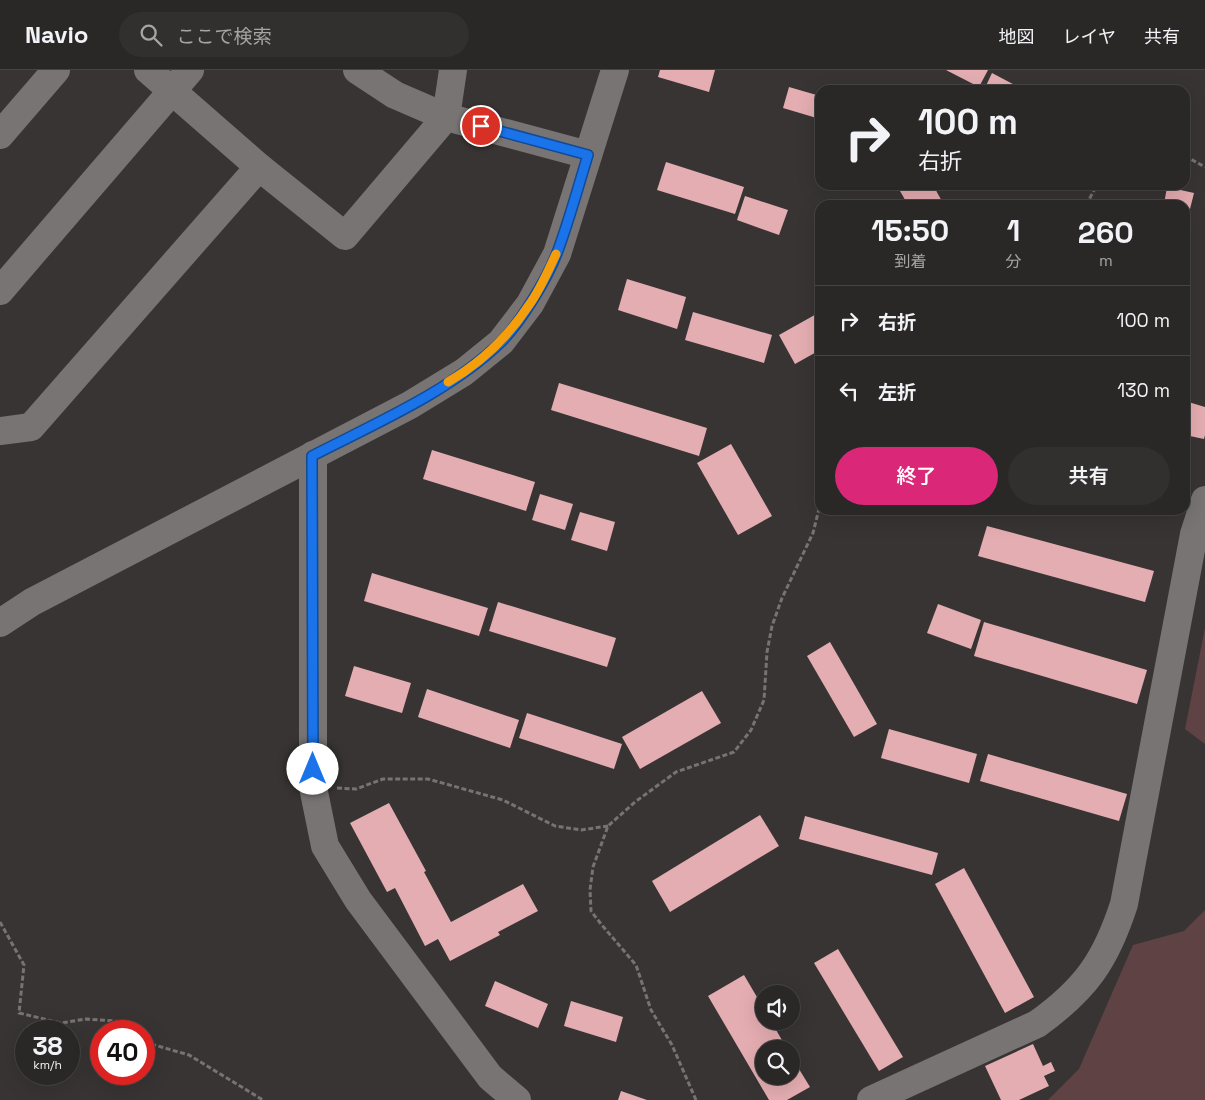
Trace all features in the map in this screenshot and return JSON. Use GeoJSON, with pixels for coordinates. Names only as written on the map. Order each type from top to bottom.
{"type":"FeatureCollection","features":[{"type":"Feature","properties":{"kind":"street"},"geometry":{"type":"LineString","coordinates":[[0,134],[56,70]]}},
{"type":"Feature","properties":{"kind":"street"},"geometry":{"type":"LineString","coordinates":[[148,70],[181,80],[259,167],[345,236],[446,117],[453,70]]}},
{"type":"Feature","properties":{"kind":"street"},"geometry":{"type":"LineString","coordinates":[[357,70],[394,95],[446,117],[588,155]]}},
{"type":"Feature","properties":{"kind":"street"},"geometry":{"type":"LineString","coordinates":[[0,623],[32,602],[410,405],[464,372],[502,342],[530,304],[557,254],[615,70]]}},
{"type":"Feature","properties":{"kind":"street"},"geometry":{"type":"LineString","coordinates":[[0,290],[181,80]]}},
{"type":"Feature","properties":{"kind":"street"},"geometry":{"type":"LineString","coordinates":[[0,431],[32,427],[259,167]]}},
{"type":"Feature","properties":{"kind":"street"},"geometry":{"type":"LineString","coordinates":[[312,456],[313,787],[325,846],[358,900],[490,1089],[517,1100]]}},
{"type":"Feature","properties":{"kind":"street"},"geometry":{"type":"LineString","coordinates":[[870,1100],[1037,1024],[1061,1007],[1076,993],[1089,978],[1104,955],[1124,904],[1194,534],[1205,500]]}},
{"type":"Feature","properties":{"kind":"path"},"geometry":{"type":"LineString","coordinates":[[1190,159],[1205,167]]}},
{"type":"Feature","properties":{"kind":"path"},"geometry":{"type":"LineString","coordinates":[[696,1100],[672,1045],[651,1010],[636,965],[591,911],[590,890],[593,867],[608,826],[635,802],[676,772],[734,752],[751,730],[764,700],[767,652],[772,626],[782,598],[813,533],[817,515]]}},
{"type":"Feature","properties":{"kind":"path"},"geometry":{"type":"LineString","coordinates":[[313,787],[356,789],[383,779],[428,779],[502,800],[555,826],[581,830],[608,826]]}},
{"type":"Feature","properties":{"kind":"path"},"geometry":{"type":"LineString","coordinates":[[0,922],[24,965],[19,1013],[61,1024],[86,1019],[101,1020]]}},
{"type":"Feature","properties":{"kind":"path"},"geometry":{"type":"LineString","coordinates":[[155,1045],[189,1055],[263,1100]]}},
{"type":"Feature","properties":{"kind":"shaded area"},"geometry":{"type":"Polygon","coordinates":[[[1205,628],[1205,744],[1185,729],[1205,628]]]}},
{"type":"Feature","properties":{"kind":"shaded area"},"geometry":{"type":"Polygon","coordinates":[[[1205,910],[1205,1100],[1048,1100],[1079,1069],[1133,945],[1184,931],[1205,910]]]}},
{"type":"Feature","properties":{"kind":"building"},"geometry":{"type":"Polygon","coordinates":[[[660,70],[715,70],[709,92],[658,77],[660,70]]]}},
{"type":"Feature","properties":{"kind":"building"},"geometry":{"type":"Polygon","coordinates":[[[946,70],[988,70],[980,85],[975,85],[946,70]]]}},
{"type":"Feature","properties":{"kind":"building"},"geometry":{"type":"Polygon","coordinates":[[[992,73],[1015,85],[986,85],[992,73]]]}},
{"type":"Feature","properties":{"kind":"building"},"geometry":{"type":"Polygon","coordinates":[[[789,87],[815,95],[815,118],[783,108],[789,87]]]}},
{"type":"Feature","properties":{"kind":"building"},"geometry":{"type":"Polygon","coordinates":[[[666,162],[744,187],[735,214],[657,190],[666,162]]]}},
{"type":"Feature","properties":{"kind":"building"},"geometry":{"type":"Polygon","coordinates":[[[936,190],[941,200],[905,200],[900,191],[936,190]]]}},
{"type":"Feature","properties":{"kind":"building"},"geometry":{"type":"Polygon","coordinates":[[[1166,190],[1180,190],[1194,193],[1190,209],[1190,200],[1165,200],[1166,190]]]}},
{"type":"Feature","properties":{"kind":"building"},"geometry":{"type":"Polygon","coordinates":[[[745,196],[788,210],[779,235],[737,220],[745,196]]]}},
{"type":"Feature","properties":{"kind":"building"},"geometry":{"type":"Polygon","coordinates":[[[627,279],[686,297],[677,329],[618,310],[627,279]]]}},
{"type":"Feature","properties":{"kind":"building"},"geometry":{"type":"Polygon","coordinates":[[[693,312],[772,335],[764,363],[685,340],[693,312]]]}},
{"type":"Feature","properties":{"kind":"building"},"geometry":{"type":"Polygon","coordinates":[[[815,315],[815,353],[795,364],[779,335],[815,315]]]}},
{"type":"Feature","properties":{"kind":"building"},"geometry":{"type":"Polygon","coordinates":[[[559,383],[707,428],[699,456],[551,410],[559,383]]]}},
{"type":"Feature","properties":{"kind":"building"},"geometry":{"type":"Polygon","coordinates":[[[1190,402],[1205,407],[1204,439],[1190,436],[1190,402]]]}},
{"type":"Feature","properties":{"kind":"building"},"geometry":{"type":"Polygon","coordinates":[[[731,444],[772,516],[738,535],[697,463],[731,444]]]}},
{"type":"Feature","properties":{"kind":"building"},"geometry":{"type":"Polygon","coordinates":[[[432,450],[535,482],[526,511],[423,479],[432,450]]]}},
{"type":"Feature","properties":{"kind":"building"},"geometry":{"type":"Polygon","coordinates":[[[540,494],[573,504],[565,530],[532,520],[540,494]]]}},
{"type":"Feature","properties":{"kind":"building"},"geometry":{"type":"Polygon","coordinates":[[[580,512],[615,522],[607,551],[571,540],[580,512]]]}},
{"type":"Feature","properties":{"kind":"building"},"geometry":{"type":"Polygon","coordinates":[[[987,526],[1154,571],[1145,602],[978,556],[987,526]]]}},
{"type":"Feature","properties":{"kind":"building"},"geometry":{"type":"Polygon","coordinates":[[[372,573],[488,608],[479,636],[364,601],[372,573]]]}},
{"type":"Feature","properties":{"kind":"building"},"geometry":{"type":"Polygon","coordinates":[[[498,602],[616,638],[607,667],[489,631],[498,602]]]}},
{"type":"Feature","properties":{"kind":"building"},"geometry":{"type":"Polygon","coordinates":[[[938,604],[981,620],[971,649],[927,633],[938,604]]]}},
{"type":"Feature","properties":{"kind":"building"},"geometry":{"type":"Polygon","coordinates":[[[984,622],[1147,670],[1137,704],[974,656],[984,622]]]}},
{"type":"Feature","properties":{"kind":"building"},"geometry":{"type":"Polygon","coordinates":[[[830,642],[877,724],[854,737],[807,656],[830,642]]]}},
{"type":"Feature","properties":{"kind":"building"},"geometry":{"type":"Polygon","coordinates":[[[354,666],[411,683],[402,713],[345,696],[354,666]]]}},
{"type":"Feature","properties":{"kind":"building"},"geometry":{"type":"Polygon","coordinates":[[[427,689],[519,720],[510,748],[418,717],[427,689]]]}},
{"type":"Feature","properties":{"kind":"building"},"geometry":{"type":"Polygon","coordinates":[[[702,691],[721,723],[640,769],[622,737],[702,691]]]}},
{"type":"Feature","properties":{"kind":"building"},"geometry":{"type":"Polygon","coordinates":[[[527,713],[622,744],[614,769],[519,738],[527,713]]]}},
{"type":"Feature","properties":{"kind":"building"},"geometry":{"type":"Polygon","coordinates":[[[889,729],[977,754],[969,783],[881,758],[889,729]]]}},
{"type":"Feature","properties":{"kind":"building"},"geometry":{"type":"Polygon","coordinates":[[[988,754],[1127,794],[1119,821],[980,781],[988,754]]]}},
{"type":"Feature","properties":{"kind":"building"},"geometry":{"type":"Polygon","coordinates":[[[389,803],[451,922],[523,884],[538,911],[498,932],[500,935],[450,961],[438,939],[425,946],[395,888],[387,892],[350,823],[389,803]]]}},
{"type":"Feature","properties":{"kind":"building"},"geometry":{"type":"Polygon","coordinates":[[[760,815],[779,846],[670,912],[652,881],[760,815]]]}},
{"type":"Feature","properties":{"kind":"building"},"geometry":{"type":"Polygon","coordinates":[[[805,816],[938,853],[932,875],[799,839],[805,816]]]}},
{"type":"Feature","properties":{"kind":"building"},"geometry":{"type":"Polygon","coordinates":[[[964,868],[1034,997],[1005,1013],[935,884],[964,868]]]}},
{"type":"Feature","properties":{"kind":"building"},"geometry":{"type":"Polygon","coordinates":[[[838,949],[903,1057],[879,1071],[814,963],[838,949]]]}},
{"type":"Feature","properties":{"kind":"building"},"geometry":{"type":"Polygon","coordinates":[[[744,975],[755,994],[755,1030],[776,1030],[782,1040],[755,1040],[755,1076],[708,996],[744,975]]]}},
{"type":"Feature","properties":{"kind":"building"},"geometry":{"type":"Polygon","coordinates":[[[495,981],[548,1004],[538,1028],[485,1006],[495,981]]]}},
{"type":"Feature","properties":{"kind":"building"},"geometry":{"type":"Polygon","coordinates":[[[571,1001],[623,1017],[616,1042],[564,1026],[571,1001]]]}},
{"type":"Feature","properties":{"kind":"building"},"geometry":{"type":"Polygon","coordinates":[[[1033,1044],[1043,1066],[1051,1062],[1055,1071],[1044,1076],[1049,1086],[1019,1100],[1001,1100],[985,1066],[1033,1044]]]}},
{"type":"Feature","properties":{"kind":"building"},"geometry":{"type":"Polygon","coordinates":[[[800,1071],[810,1087],[787,1100],[769,1100],[760,1085],[800,1085],[800,1071]]]}},
{"type":"Feature","properties":{"kind":"building"},"geometry":{"type":"Polygon","coordinates":[[[621,1091],[647,1100],[618,1100],[621,1091]]]}},
{"type":"Feature","properties":{"kind":"slow traffic"},"geometry":{"type":"LineString","coordinates":[[448,382],[502,342],[530,304],[556,254]]}},
{"type":"Feature","properties":{"kind":"route"},"geometry":{"type":"LineString","coordinates":[[313,769],[312,456],[410,405],[464,372],[502,342],[530,304],[557,254],[588,155],[481,126]]}}]}
